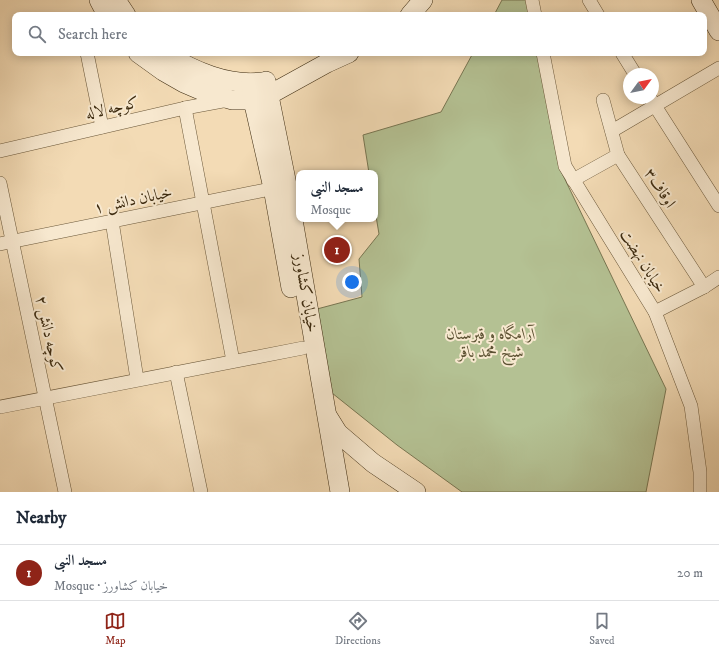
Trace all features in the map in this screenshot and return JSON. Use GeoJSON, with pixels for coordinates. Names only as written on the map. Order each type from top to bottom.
{"type":"FeatureCollection","features":[{"type":"Feature","properties":{"kind":"street"},"geometry":{"type":"LineString","coordinates":[[99,0],[105,12]]}},
{"type":"Feature","properties":{"kind":"street"},"geometry":{"type":"LineString","coordinates":[[116,0],[124,12]]}},
{"type":"Feature","properties":{"kind":"street"},"geometry":{"type":"LineString","coordinates":[[415,9],[431,0]]}},
{"type":"Feature","properties":{"kind":"street"},"geometry":{"type":"LineString","coordinates":[[532,0],[534,12]]}},
{"type":"Feature","properties":{"kind":"street"},"geometry":{"type":"LineString","coordinates":[[589,0],[596,12]]}},
{"type":"Feature","properties":{"kind":"street"},"geometry":{"type":"LineString","coordinates":[[701,0],[719,31]]}},
{"type":"Feature","properties":{"kind":"street"},"geometry":{"type":"LineString","coordinates":[[714,0],[719,8]]}},
{"type":"Feature","properties":{"kind":"street"},"geometry":{"type":"LineString","coordinates":[[88,56],[102,127]]}},
{"type":"Feature","properties":{"kind":"street"},"geometry":{"type":"LineString","coordinates":[[142,56],[163,71],[184,83],[205,92],[232,100],[343,56]]}},
{"type":"Feature","properties":{"kind":"street"},"geometry":{"type":"LineString","coordinates":[[169,56],[191,68],[223,80],[260,90]]}},
{"type":"Feature","properties":{"kind":"street","name":"خیابان نهضت"},"geometry":{"type":"LineString","coordinates":[[544,56],[565,166],[655,312],[691,406],[700,472],[700,492]]}},
{"type":"Feature","properties":{"kind":"street"},"geometry":{"type":"LineString","coordinates":[[624,56],[631,68]]}},
{"type":"Feature","properties":{"kind":"street"},"geometry":{"type":"LineString","coordinates":[[659,98],[719,68]]}},
{"type":"Feature","properties":{"kind":"street","name":"خیابان کشاورز"},"geometry":{"type":"LineString","coordinates":[[260,90],[326,415],[340,492]]}},
{"type":"Feature","properties":{"kind":"street","name":"کوچه لاله"},"geometry":{"type":"LineString","coordinates":[[0,151],[185,108],[232,100]]}},
{"type":"Feature","properties":{"kind":"street","name":"اوقاف۳"},"geometry":{"type":"LineString","coordinates":[[603,100],[618,155],[704,287]]}},
{"type":"Feature","properties":{"kind":"street"},"geometry":{"type":"LineString","coordinates":[[612,131],[649,104]]}},
{"type":"Feature","properties":{"kind":"street"},"geometry":{"type":"LineString","coordinates":[[653,104],[719,206]]}},
{"type":"Feature","properties":{"kind":"street"},"geometry":{"type":"LineString","coordinates":[[185,108],[233,361]]}},
{"type":"Feature","properties":{"kind":"street"},"geometry":{"type":"LineString","coordinates":[[574,180],[618,155]]}},
{"type":"Feature","properties":{"kind":"street","name":"کوچه دانش ۲"},"geometry":{"type":"LineString","coordinates":[[0,183],[6,243],[45,397],[65,492]]}},
{"type":"Feature","properties":{"kind":"street","name":"خیابان کشاورز"},"geometry":{"type":"LineString","coordinates":[[280,187],[302,348],[329,492]]}},
{"type":"Feature","properties":{"kind":"street","name":"خیابان دانش ۱"},"geometry":{"type":"LineString","coordinates":[[6,243],[280,187]]}},
{"type":"Feature","properties":{"kind":"street"},"geometry":{"type":"LineString","coordinates":[[112,221],[137,379]]}},
{"type":"Feature","properties":{"kind":"street"},"geometry":{"type":"LineString","coordinates":[[655,312],[704,287],[719,277]]}},
{"type":"Feature","properties":{"kind":"street"},"geometry":{"type":"LineString","coordinates":[[0,406],[302,348]]}},
{"type":"Feature","properties":{"kind":"street"},"geometry":{"type":"LineString","coordinates":[[176,372],[201,492]]}},
{"type":"Feature","properties":{"kind":"street"},"geometry":{"type":"LineString","coordinates":[[326,415],[338,433],[373,463],[416,492]]}},
{"type":"Feature","properties":{"kind":"street"},"geometry":{"type":"LineString","coordinates":[[338,433],[340,492]]}},
{"type":"Feature","properties":{"kind":"green space"},"geometry":{"type":"Polygon","coordinates":[[[502,0],[526,0],[528,12],[496,12],[502,0]]]}},
{"type":"Feature","properties":{"kind":"green space","name":"آرامگاه و قبرستان شیخ محمد باقر"},"geometry":{"type":"Polygon","coordinates":[[[471,56],[538,56],[559,167],[666,389],[646,492],[462,492],[397,445],[332,393],[317,309],[362,297],[359,259],[379,234],[377,222],[378,170],[369,170],[363,135],[441,112],[471,56]]]}},
{"type":"Feature","properties":{"kind":"place","name":"مسجد النبی"},"geometry":{"type":"Point","coordinates":[337,250]}}]}
